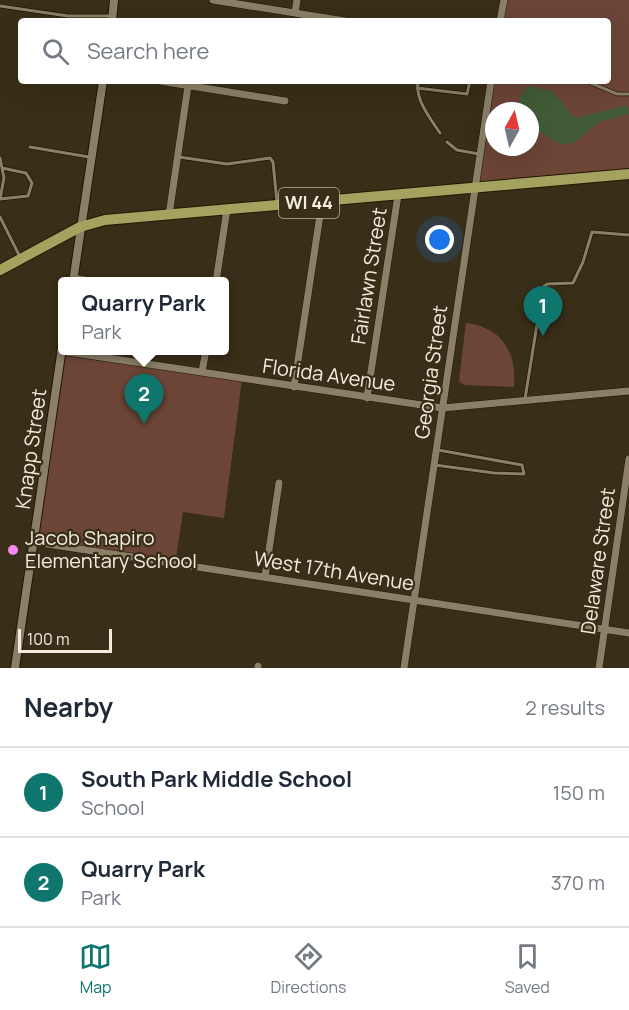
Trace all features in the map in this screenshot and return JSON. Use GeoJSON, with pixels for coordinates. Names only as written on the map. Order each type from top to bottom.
{"type":"FeatureCollection","features":[{"type":"Feature","properties":{"kind":"main road","name":"WI 44"},"geometry":{"type":"LineString","coordinates":[[0,270],[80,227],[105,220],[629,174]]}},
{"type":"Feature","properties":{"kind":"street"},"geometry":{"type":"LineString","coordinates":[[112,18],[114,0]]}},
{"type":"Feature","properties":{"kind":"street"},"geometry":{"type":"LineString","coordinates":[[213,0],[326,18]]}},
{"type":"Feature","properties":{"kind":"street"},"geometry":{"type":"LineString","coordinates":[[295,13],[297,0]]}},
{"type":"Feature","properties":{"kind":"street"},"geometry":{"type":"LineString","coordinates":[[501,18],[504,0]]}},
{"type":"Feature","properties":{"kind":"street"},"geometry":{"type":"LineString","coordinates":[[73,277],[103,84]]}},
{"type":"Feature","properties":{"kind":"street"},"geometry":{"type":"LineString","coordinates":[[177,84],[285,100]]}},
{"type":"Feature","properties":{"kind":"street","name":"Georgia Street"},"geometry":{"type":"LineString","coordinates":[[404,668],[491,84]]}},
{"type":"Feature","properties":{"kind":"street"},"geometry":{"type":"LineString","coordinates":[[169,214],[188,86]]}},
{"type":"Feature","properties":{"kind":"street","name":"Fairlawn Street"},"geometry":{"type":"LineString","coordinates":[[367,398],[398,195]]}},
{"type":"Feature","properties":{"kind":"street"},"geometry":{"type":"LineString","coordinates":[[294,387],[322,201]]}},
{"type":"Feature","properties":{"kind":"street"},"geometry":{"type":"LineString","coordinates":[[217,277],[227,210]]}},
{"type":"Feature","properties":{"kind":"street","name":"Knapp Street"},"geometry":{"type":"LineString","coordinates":[[15,668],[61,355]]}},
{"type":"Feature","properties":{"kind":"street","name":"Florida Avenue"},"geometry":{"type":"LineString","coordinates":[[89,355],[442,408],[629,391]]}},
{"type":"Feature","properties":{"kind":"street"},"geometry":{"type":"LineString","coordinates":[[202,372],[205,355]]}},
{"type":"Feature","properties":{"kind":"street","name":"Delaware Street"},"geometry":{"type":"LineString","coordinates":[[599,668],[629,459]]}},
{"type":"Feature","properties":{"kind":"street"},"geometry":{"type":"LineString","coordinates":[[265,577],[279,483]]}},
{"type":"Feature","properties":{"kind":"street","name":"West 17th Avenue"},"geometry":{"type":"LineString","coordinates":[[34,543],[629,633]]}},
{"type":"Feature","properties":{"kind":"lane"},"geometry":{"type":"LineString","coordinates":[[0,6],[97,18]]}},
{"type":"Feature","properties":{"kind":"lane"},"geometry":{"type":"LineString","coordinates":[[418,84],[426,110],[440,132]]}},
{"type":"Feature","properties":{"kind":"lane"},"geometry":{"type":"LineString","coordinates":[[417,88],[467,94],[469,84]]}},
{"type":"Feature","properties":{"kind":"lane"},"geometry":{"type":"LineString","coordinates":[[593,84],[617,94],[629,94]]}},
{"type":"Feature","properties":{"kind":"lane"},"geometry":{"type":"LineString","coordinates":[[447,141],[457,150],[479,154]]}},
{"type":"Feature","properties":{"kind":"lane"},"geometry":{"type":"LineString","coordinates":[[30,147],[91,157]]}},
{"type":"Feature","properties":{"kind":"lane"},"geometry":{"type":"LineString","coordinates":[[177,157],[231,164],[270,158],[273,162],[277,205]]}},
{"type":"Feature","properties":{"kind":"lane"},"geometry":{"type":"LineString","coordinates":[[0,158],[2,168],[4,178],[0,200],[28,196],[32,183],[26,173],[2,168]]}},
{"type":"Feature","properties":{"kind":"lane"},"geometry":{"type":"LineString","coordinates":[[0,217],[21,258]]}},
{"type":"Feature","properties":{"kind":"lane"},"geometry":{"type":"LineString","coordinates":[[525,401],[543,287],[547,284],[573,283],[583,262],[591,232],[629,235]]}},
{"type":"Feature","properties":{"kind":"lane"},"geometry":{"type":"LineString","coordinates":[[434,464],[494,473],[524,474],[524,467],[519,464],[436,450]]}},
{"type":"Feature","properties":{"kind":"shaded area"},"geometry":{"type":"Polygon","coordinates":[[[504,0],[629,0],[629,175],[474,188],[485,119],[485,156],[539,156],[539,102],[488,102],[491,84],[611,84],[611,18],[501,18],[504,0]]]}},
{"type":"Feature","properties":{"kind":"shaded area"},"geometry":{"type":"Polygon","coordinates":[[[528,86],[552,91],[575,118],[627,105],[629,114],[599,122],[575,142],[560,144],[539,131],[539,102],[520,102],[519,97],[528,86]]]}},
{"type":"Feature","properties":{"kind":"shaded area"},"geometry":{"type":"Polygon","coordinates":[[[466,323],[489,330],[505,344],[513,363],[514,387],[464,385],[459,381],[466,323]]]}},
{"type":"Feature","properties":{"kind":"shaded area"},"geometry":{"type":"Polygon","coordinates":[[[60,355],[87,355],[242,379],[224,518],[183,512],[175,564],[34,542],[60,355]]]}},
{"type":"Feature","properties":{"kind":"place","name":"South Park Middle School"},"geometry":{"type":"Point","coordinates":[543,336]}},
{"type":"Feature","properties":{"kind":"place","name":"Quarry Park"},"geometry":{"type":"Point","coordinates":[144,424]}},
{"type":"Feature","properties":{"kind":"place","name":"Jacob Shapiro Elementary School"},"geometry":{"type":"Point","coordinates":[13,550]}}]}
